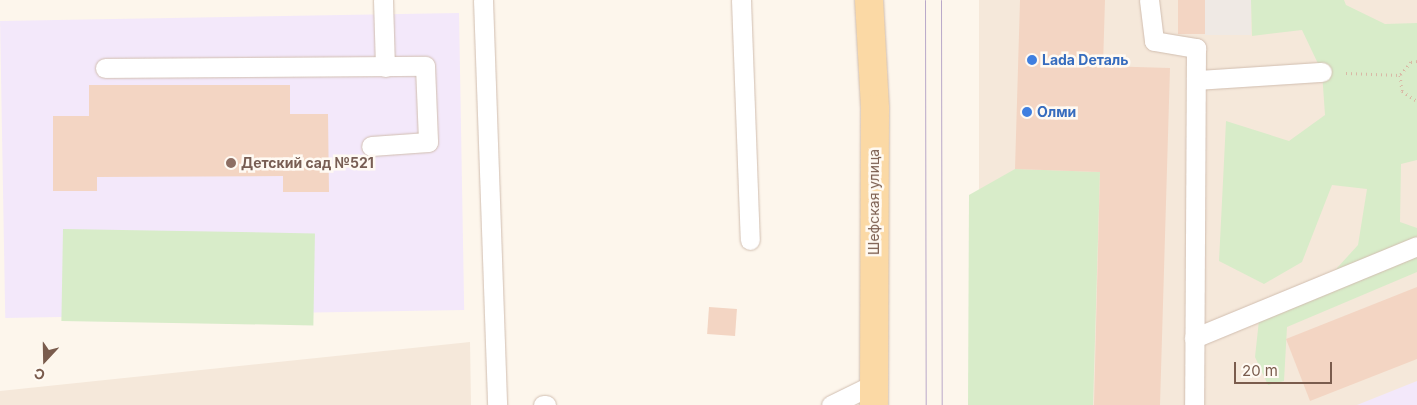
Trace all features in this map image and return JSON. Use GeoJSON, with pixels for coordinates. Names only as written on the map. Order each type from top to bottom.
{"type":"FeatureCollection","features":[{"type":"Feature","properties":{"kind":"main road","name":"Шефская улица"},"geometry":{"type":"LineString","coordinates":[[869,0],[875,109],[874,394]]}},
{"type":"Feature","properties":{"kind":"lane"},"geometry":{"type":"LineString","coordinates":[[383,0],[385,67]]}},
{"type":"Feature","properties":{"kind":"lane"},"geometry":{"type":"LineString","coordinates":[[483,0],[497,405]]}},
{"type":"Feature","properties":{"kind":"lane"},"geometry":{"type":"LineString","coordinates":[[741,0],[750,240]]}},
{"type":"Feature","properties":{"kind":"lane"},"geometry":{"type":"LineString","coordinates":[[1149,0],[1154,41],[1196,48],[1194,405]]}},
{"type":"Feature","properties":{"kind":"lane"},"geometry":{"type":"LineString","coordinates":[[105,68],[426,66],[428,142],[371,146]]}},
{"type":"Feature","properties":{"kind":"lane"},"geometry":{"type":"LineString","coordinates":[[1197,80],[1322,72]]}},
{"type":"Feature","properties":{"kind":"lane"},"geometry":{"type":"LineString","coordinates":[[1194,338],[1417,246]]}},
{"type":"Feature","properties":{"kind":"lane"},"geometry":{"type":"LineString","coordinates":[[831,405],[874,394]]}},
{"type":"Feature","properties":{"kind":"path"},"geometry":{"type":"LineString","coordinates":[[1417,61],[1411,62],[1400,75],[1402,91],[1417,101]]}},
{"type":"Feature","properties":{"kind":"path"},"geometry":{"type":"LineString","coordinates":[[1322,72],[1400,75]]}},
{"type":"Feature","properties":{"kind":"shaded area"},"geometry":{"type":"Polygon","coordinates":[[[979,0],[1417,0],[1417,405],[979,405],[979,0]]]}},
{"type":"Feature","properties":{"kind":"shaded area"},"geometry":{"type":"Polygon","coordinates":[[[1205,0],[1251,0],[1251,35],[1205,35],[1205,0]]]}},
{"type":"Feature","properties":{"kind":"shaded area","name":"Детский сад №521"},"geometry":{"type":"Polygon","coordinates":[[[459,13],[464,310],[5,318],[0,21],[459,13]]]}},
{"type":"Feature","properties":{"kind":"shaded area"},"geometry":{"type":"Polygon","coordinates":[[[470,342],[471,405],[0,405],[0,391],[470,342]]]}},
{"type":"Feature","properties":{"kind":"shaded area"},"geometry":{"type":"Polygon","coordinates":[[[1417,381],[1417,405],[1357,405],[1417,381]]]}},
{"type":"Feature","properties":{"kind":"green space"},"geometry":{"type":"Polygon","coordinates":[[[1251,0],[1344,0],[1346,5],[1385,24],[1417,23],[1417,160],[1401,164],[1400,222],[1417,228],[1417,272],[1287,327],[1284,381],[1268,385],[1255,357],[1259,320],[1307,301],[1358,245],[1367,189],[1332,185],[1302,262],[1264,284],[1219,261],[1226,121],[1289,141],[1325,115],[1322,72],[1302,30],[1252,36],[1251,0]]]}},
{"type":"Feature","properties":{"kind":"green space"},"geometry":{"type":"Polygon","coordinates":[[[1015,169],[1100,172],[1093,405],[968,405],[969,195],[1015,169]]]}},
{"type":"Feature","properties":{"kind":"green space"},"geometry":{"type":"Polygon","coordinates":[[[63,229],[315,233],[313,325],[61,321],[63,229]]]}},
{"type":"Feature","properties":{"kind":"building"},"geometry":{"type":"Polygon","coordinates":[[[1020,0],[1105,0],[1103,66],[1170,68],[1160,405],[1094,405],[1100,172],[1015,169],[1020,0]]]}},
{"type":"Feature","properties":{"kind":"building"},"geometry":{"type":"Polygon","coordinates":[[[1178,0],[1205,0],[1205,34],[1178,34],[1178,0]]]}},
{"type":"Feature","properties":{"kind":"building"},"geometry":{"type":"Polygon","coordinates":[[[89,85],[290,85],[290,114],[328,114],[329,192],[283,192],[283,176],[97,177],[97,191],[53,191],[53,116],[89,116],[89,85]]]}},
{"type":"Feature","properties":{"kind":"building"},"geometry":{"type":"Polygon","coordinates":[[[1417,287],[1417,359],[1310,401],[1286,339],[1417,287]]]}},
{"type":"Feature","properties":{"kind":"building"},"geometry":{"type":"Polygon","coordinates":[[[709,307],[737,309],[735,336],[707,334],[709,307]]]}},
{"type":"Feature","properties":{"kind":"tram line"},"geometry":{"type":"LineString","coordinates":[[925,0],[926,405]]}},
{"type":"Feature","properties":{"kind":"tram line"},"geometry":{"type":"LineString","coordinates":[[941,0],[942,405]]}},
{"type":"Feature","properties":{"kind":"place","name":"Lada Dеталь"},"geometry":{"type":"Point","coordinates":[1032,60]}},
{"type":"Feature","properties":{"kind":"place","name":"Олми"},"geometry":{"type":"Point","coordinates":[1027,112]}},
{"type":"Feature","properties":{"kind":"place","name":"Детский сад №521"},"geometry":{"type":"Point","coordinates":[231,163]}}]}
